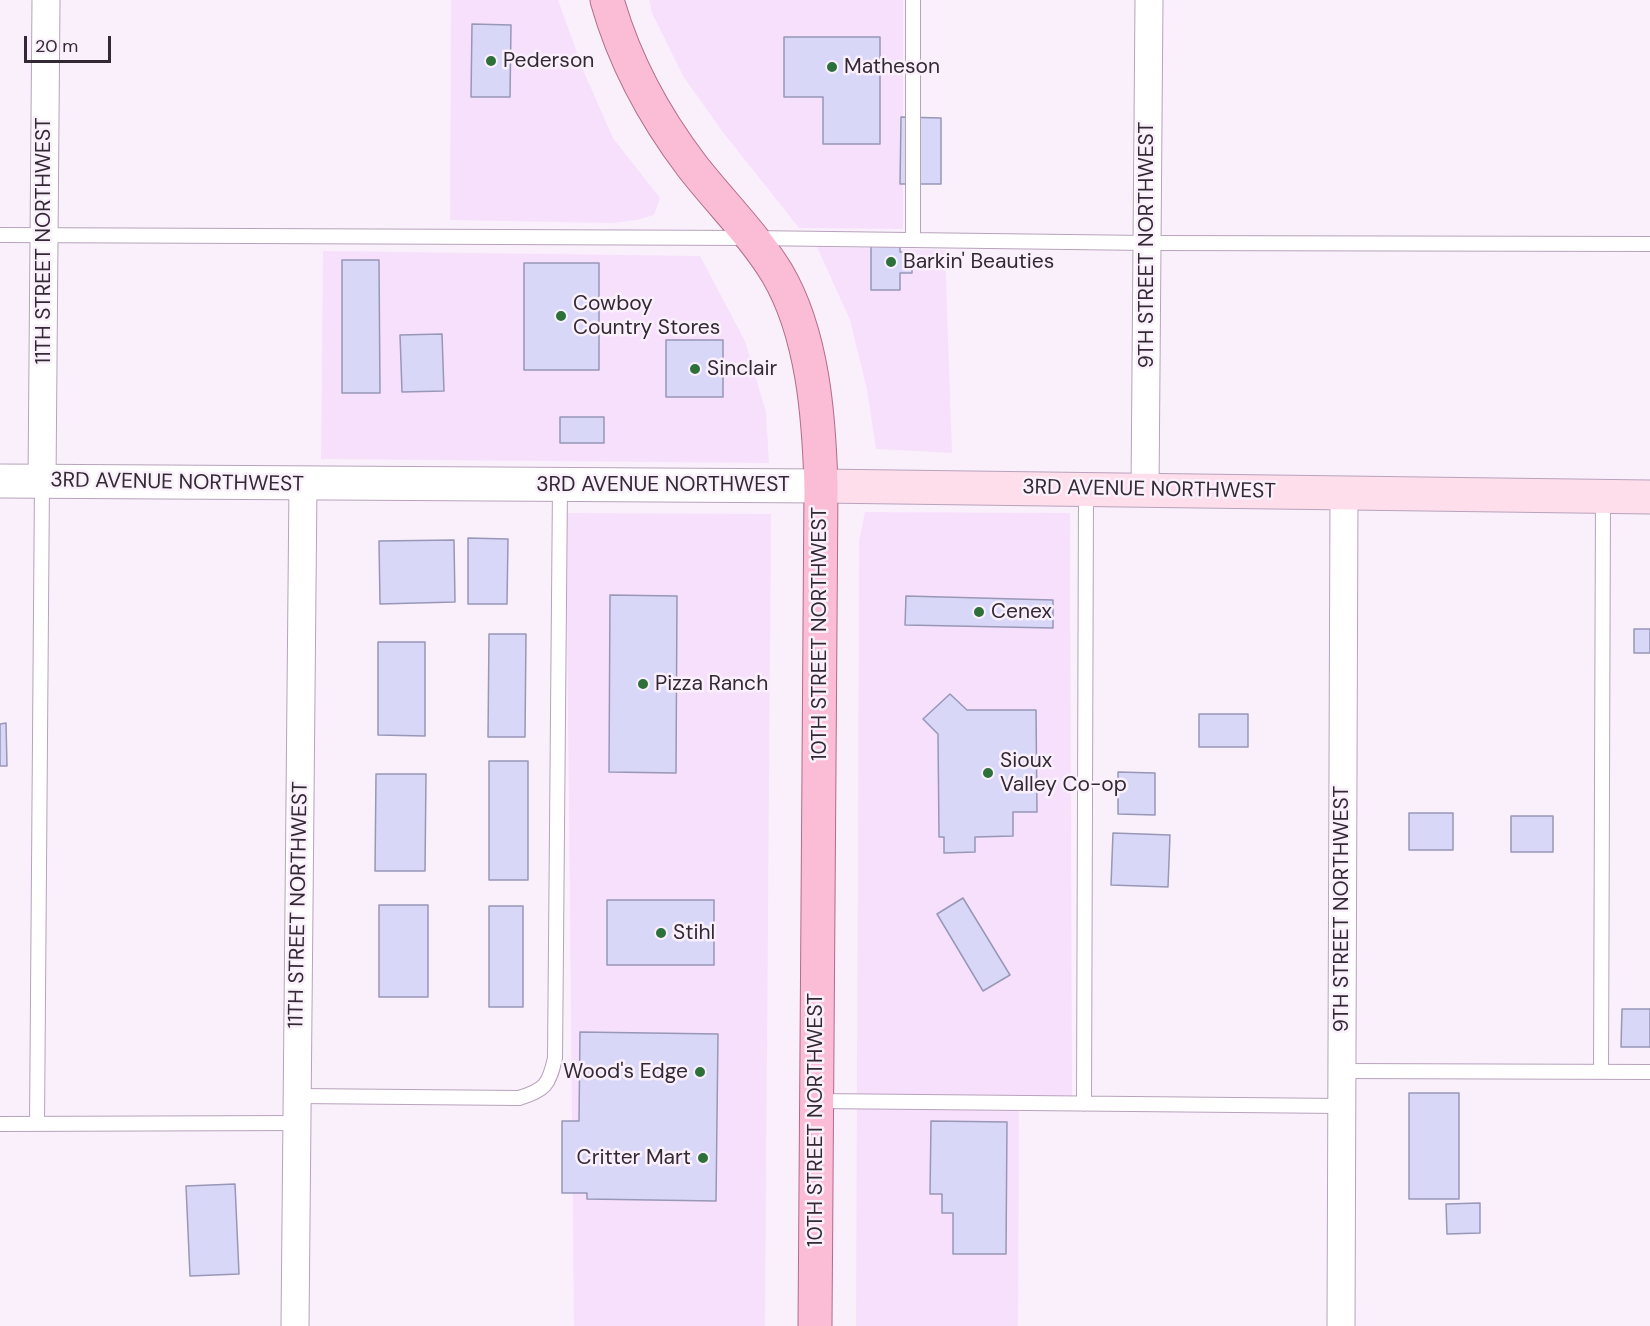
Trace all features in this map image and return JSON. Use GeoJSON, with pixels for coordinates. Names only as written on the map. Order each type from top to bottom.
{"type":"FeatureCollection","features":[{"type":"Feature","properties":{"kind":"main road","name":"10TH STREET NORTHWEST"},"geometry":{"type":"LineString","coordinates":[[608,0],[622,46],[663,125],[692,166],[752,238],[777,274],[788,295],[809,361],[819,432],[821,486],[815,1326]]}},
{"type":"Feature","properties":{"kind":"main road","name":"3RD AVENUE NORTHWEST"},"geometry":{"type":"LineString","coordinates":[[821,486],[1650,497]]}},
{"type":"Feature","properties":{"kind":"street","name":"11TH STREET NORTHWEST"},"geometry":{"type":"LineString","coordinates":[[42,482],[46,0]]}},
{"type":"Feature","properties":{"kind":"street","name":"9TH STREET NORTHWEST"},"geometry":{"type":"LineString","coordinates":[[1145,491],[1149,0]]}},
{"type":"Feature","properties":{"kind":"street","name":"3RD AVENUE NORTHWEST"},"geometry":{"type":"LineString","coordinates":[[0,481],[821,486]]}},
{"type":"Feature","properties":{"kind":"street","name":"11TH STREET NORTHWEST"},"geometry":{"type":"LineString","coordinates":[[295,1326],[303,484]]}},
{"type":"Feature","properties":{"kind":"street","name":"9TH STREET NORTHWEST"},"geometry":{"type":"LineString","coordinates":[[1341,1326],[1344,492]]}},
{"type":"Feature","properties":{"kind":"lane"},"geometry":{"type":"LineString","coordinates":[[913,0],[913,240]]}},
{"type":"Feature","properties":{"kind":"lane"},"geometry":{"type":"LineString","coordinates":[[0,235],[1650,244]]}},
{"type":"Feature","properties":{"kind":"lane"},"geometry":{"type":"LineString","coordinates":[[37,1124],[42,482]]}},
{"type":"Feature","properties":{"kind":"lane"},"geometry":{"type":"LineString","coordinates":[[298,1096],[519,1098],[537,1093],[546,1084],[551,1073],[555,1058],[560,485]]}},
{"type":"Feature","properties":{"kind":"lane"},"geometry":{"type":"LineString","coordinates":[[1084,1104],[1086,490]]}},
{"type":"Feature","properties":{"kind":"lane"},"geometry":{"type":"LineString","coordinates":[[1601,1072],[1603,496]]}},
{"type":"Feature","properties":{"kind":"lane"},"geometry":{"type":"LineString","coordinates":[[1342,1071],[1650,1072]]}},
{"type":"Feature","properties":{"kind":"lane"},"geometry":{"type":"LineString","coordinates":[[816,1101],[1342,1106]]}},
{"type":"Feature","properties":{"kind":"lane"},"geometry":{"type":"LineString","coordinates":[[0,1124],[297,1123]]}},
{"type":"Feature","properties":{"kind":"shaded area"},"geometry":{"type":"Polygon","coordinates":[[[451,0],[558,0],[584,72],[613,138],[660,198],[654,215],[612,223],[450,220],[451,0]]]}},
{"type":"Feature","properties":{"kind":"shaded area"},"geometry":{"type":"Polygon","coordinates":[[[649,0],[903,0],[903,229],[799,228],[722,131],[683,76],[652,13],[649,0]]]}},
{"type":"Feature","properties":{"kind":"shaded area"},"geometry":{"type":"Polygon","coordinates":[[[817,247],[945,250],[952,453],[876,449],[867,390],[850,320],[817,247]]]}},
{"type":"Feature","properties":{"kind":"shaded area"},"geometry":{"type":"Polygon","coordinates":[[[323,251],[700,256],[745,341],[766,412],[769,463],[321,459],[323,251]]]}},
{"type":"Feature","properties":{"kind":"shaded area"},"geometry":{"type":"Polygon","coordinates":[[[865,512],[1070,513],[1072,1098],[1019,1097],[1018,1326],[856,1326],[859,541],[865,512]]]}},
{"type":"Feature","properties":{"kind":"shaded area"},"geometry":{"type":"Polygon","coordinates":[[[566,513],[771,514],[765,1326],[574,1326],[566,513]]]}},
{"type":"Feature","properties":{"kind":"building","name":"Pederson"},"geometry":{"type":"Polygon","coordinates":[[[472,24],[511,25],[510,97],[471,97],[472,24]]]}},
{"type":"Feature","properties":{"kind":"building","name":"Matheson"},"geometry":{"type":"Polygon","coordinates":[[[784,37],[880,37],[880,144],[823,144],[823,97],[784,97],[784,37]]]}},
{"type":"Feature","properties":{"kind":"building"},"geometry":{"type":"Polygon","coordinates":[[[901,117],[941,118],[941,184],[900,184],[901,117]]]}},
{"type":"Feature","properties":{"kind":"building","name":"Barkin' Beauties"},"geometry":{"type":"Polygon","coordinates":[[[871,246],[900,246],[900,252],[912,252],[912,273],[900,273],[900,290],[871,290],[871,246]]]}},
{"type":"Feature","properties":{"kind":"building"},"geometry":{"type":"Polygon","coordinates":[[[342,260],[379,260],[380,393],[342,393],[342,260]]]}},
{"type":"Feature","properties":{"kind":"building","name":"Cowboy Country Stores"},"geometry":{"type":"Polygon","coordinates":[[[524,263],[599,263],[599,370],[524,370],[524,263]]]}},
{"type":"Feature","properties":{"kind":"building"},"geometry":{"type":"Polygon","coordinates":[[[442,334],[444,391],[402,392],[400,335],[442,334]]]}},
{"type":"Feature","properties":{"kind":"building","name":"Sinclair"},"geometry":{"type":"Polygon","coordinates":[[[666,340],[723,340],[723,397],[666,397],[666,340]]]}},
{"type":"Feature","properties":{"kind":"building"},"geometry":{"type":"Polygon","coordinates":[[[560,417],[604,417],[604,443],[560,443],[560,417]]]}},
{"type":"Feature","properties":{"kind":"building"},"geometry":{"type":"Polygon","coordinates":[[[468,538],[508,539],[507,604],[468,604],[468,538]]]}},
{"type":"Feature","properties":{"kind":"building"},"geometry":{"type":"Polygon","coordinates":[[[454,540],[455,602],[380,604],[379,541],[454,540]]]}},
{"type":"Feature","properties":{"kind":"building","name":"Pizza Ranch"},"geometry":{"type":"Polygon","coordinates":[[[610,595],[677,596],[676,773],[609,772],[610,595]]]}},
{"type":"Feature","properties":{"kind":"building","name":"Cenex"},"geometry":{"type":"Polygon","coordinates":[[[906,596],[1053,600],[1053,628],[905,625],[906,596]]]}},
{"type":"Feature","properties":{"kind":"building"},"geometry":{"type":"Polygon","coordinates":[[[1634,629],[1650,629],[1650,653],[1634,653],[1634,629]]]}},
{"type":"Feature","properties":{"kind":"building"},"geometry":{"type":"Polygon","coordinates":[[[489,634],[526,634],[525,737],[488,737],[489,634]]]}},
{"type":"Feature","properties":{"kind":"building"},"geometry":{"type":"Polygon","coordinates":[[[378,642],[425,642],[425,736],[378,735],[378,642]]]}},
{"type":"Feature","properties":{"kind":"building","name":"Sioux Valley Co-op"},"geometry":{"type":"Polygon","coordinates":[[[950,694],[967,710],[1036,710],[1037,812],[1013,812],[1013,836],[975,837],[975,852],[944,853],[944,837],[939,837],[938,734],[923,719],[950,694]]]}},
{"type":"Feature","properties":{"kind":"building"},"geometry":{"type":"Polygon","coordinates":[[[1199,714],[1248,714],[1248,747],[1199,747],[1199,714]]]}},
{"type":"Feature","properties":{"kind":"building"},"geometry":{"type":"Polygon","coordinates":[[[6,723],[7,766],[0,766],[0,724],[6,723]]]}},
{"type":"Feature","properties":{"kind":"building"},"geometry":{"type":"Polygon","coordinates":[[[489,761],[528,761],[528,880],[489,880],[489,761]]]}},
{"type":"Feature","properties":{"kind":"building"},"geometry":{"type":"Polygon","coordinates":[[[1118,772],[1155,773],[1155,815],[1118,814],[1118,772]]]}},
{"type":"Feature","properties":{"kind":"building"},"geometry":{"type":"Polygon","coordinates":[[[376,774],[426,774],[425,871],[375,871],[376,774]]]}},
{"type":"Feature","properties":{"kind":"building"},"geometry":{"type":"Polygon","coordinates":[[[1409,813],[1453,813],[1453,850],[1409,850],[1409,813]]]}},
{"type":"Feature","properties":{"kind":"building"},"geometry":{"type":"Polygon","coordinates":[[[1511,816],[1553,816],[1553,852],[1511,852],[1511,816]]]}},
{"type":"Feature","properties":{"kind":"building"},"geometry":{"type":"Polygon","coordinates":[[[1113,833],[1170,835],[1168,887],[1111,885],[1113,833]]]}},
{"type":"Feature","properties":{"kind":"building"},"geometry":{"type":"Polygon","coordinates":[[[963,898],[1010,975],[983,991],[937,914],[963,898]]]}},
{"type":"Feature","properties":{"kind":"building","name":"Stihl"},"geometry":{"type":"Polygon","coordinates":[[[607,900],[714,900],[714,965],[607,965],[607,900]]]}},
{"type":"Feature","properties":{"kind":"building"},"geometry":{"type":"Polygon","coordinates":[[[379,905],[428,905],[428,997],[379,997],[379,905]]]}},
{"type":"Feature","properties":{"kind":"building"},"geometry":{"type":"Polygon","coordinates":[[[489,906],[523,906],[523,1007],[489,1007],[489,906]]]}},
{"type":"Feature","properties":{"kind":"building"},"geometry":{"type":"Polygon","coordinates":[[[1622,1009],[1650,1009],[1650,1047],[1621,1047],[1622,1009]]]}},
{"type":"Feature","properties":{"kind":"building"},"geometry":{"type":"Polygon","coordinates":[[[580,1032],[718,1034],[716,1201],[587,1199],[587,1193],[562,1193],[562,1121],[579,1121],[580,1032]]]}},
{"type":"Feature","properties":{"kind":"building"},"geometry":{"type":"Polygon","coordinates":[[[1409,1093],[1459,1093],[1459,1199],[1409,1199],[1409,1093]]]}},
{"type":"Feature","properties":{"kind":"building"},"geometry":{"type":"Polygon","coordinates":[[[931,1121],[1007,1122],[1006,1254],[953,1254],[953,1213],[942,1213],[942,1194],[930,1194],[931,1121]]]}},
{"type":"Feature","properties":{"kind":"building"},"geometry":{"type":"Polygon","coordinates":[[[235,1184],[239,1274],[190,1276],[186,1186],[235,1184]]]}},
{"type":"Feature","properties":{"kind":"building"},"geometry":{"type":"Polygon","coordinates":[[[1480,1203],[1480,1233],[1447,1234],[1446,1204],[1480,1203]]]}},
{"type":"Feature","properties":{"kind":"place","name":"Pederson"},"geometry":{"type":"Point","coordinates":[491,61]}},
{"type":"Feature","properties":{"kind":"place","name":"Matheson"},"geometry":{"type":"Point","coordinates":[832,67]}},
{"type":"Feature","properties":{"kind":"place","name":"Barkin' Beauties"},"geometry":{"type":"Point","coordinates":[891,262]}},
{"type":"Feature","properties":{"kind":"place","name":"Cowboy Country Stores"},"geometry":{"type":"Point","coordinates":[561,316]}},
{"type":"Feature","properties":{"kind":"place","name":"Sinclair"},"geometry":{"type":"Point","coordinates":[695,369]}},
{"type":"Feature","properties":{"kind":"place","name":"Cenex"},"geometry":{"type":"Point","coordinates":[979,612]}},
{"type":"Feature","properties":{"kind":"place","name":"Pizza Ranch"},"geometry":{"type":"Point","coordinates":[643,684]}},
{"type":"Feature","properties":{"kind":"place","name":"Sioux Valley Co-op"},"geometry":{"type":"Point","coordinates":[988,773]}},
{"type":"Feature","properties":{"kind":"place","name":"Stihl"},"geometry":{"type":"Point","coordinates":[661,933]}},
{"type":"Feature","properties":{"kind":"place","name":"Wood's Edge"},"geometry":{"type":"Point","coordinates":[700,1072]}},
{"type":"Feature","properties":{"kind":"place","name":"Critter Mart"},"geometry":{"type":"Point","coordinates":[703,1158]}}]}
